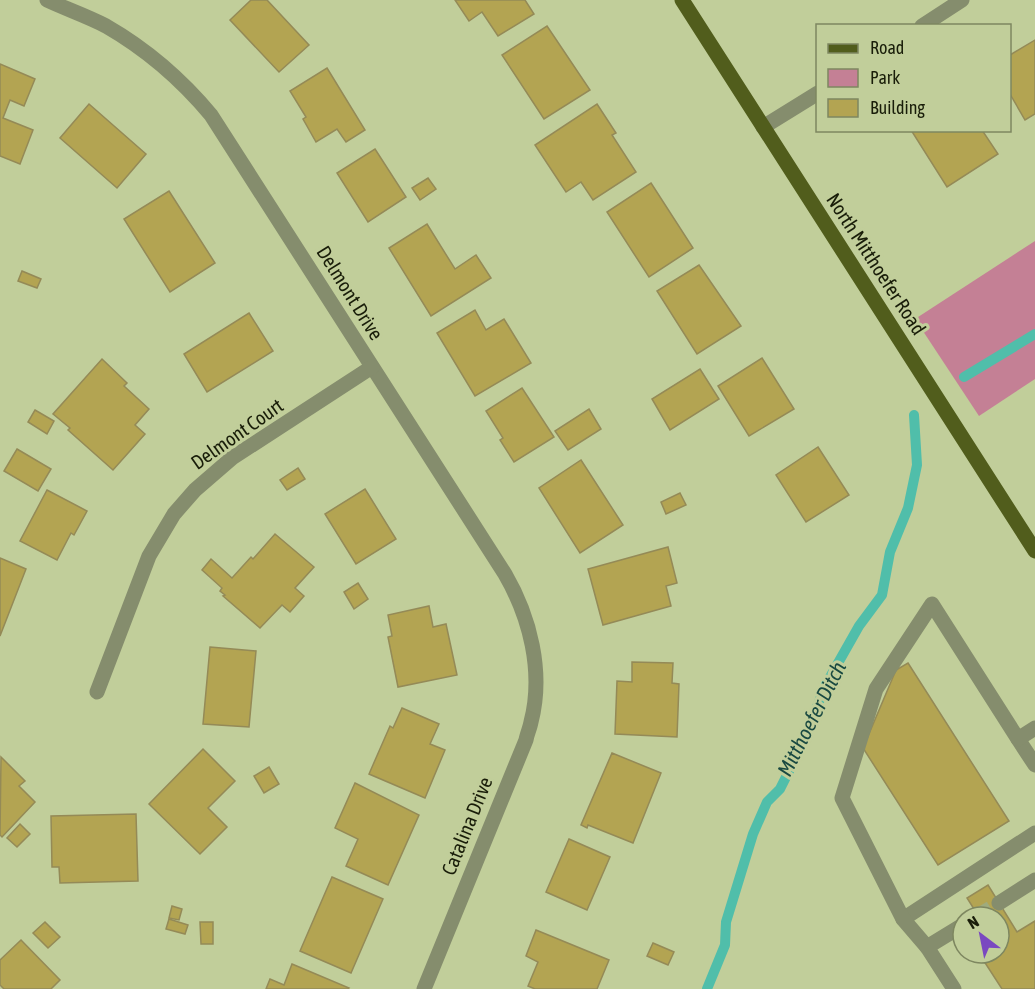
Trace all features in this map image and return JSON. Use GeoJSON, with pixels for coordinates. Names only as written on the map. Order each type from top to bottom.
{"type":"FeatureCollection","features":[{"type":"Feature","properties":{"kind":"main road","name":"North Mitthoefer Road"},"geometry":{"type":"LineString","coordinates":[[682,0],[1035,551]]}},
{"type":"Feature","properties":{"kind":"street","name":"Delmont Drive"},"geometry":{"type":"LineString","coordinates":[[47,0],[92,19],[131,42],[169,71],[201,104],[228,139],[511,584],[528,629],[536,676]]}},
{"type":"Feature","properties":{"kind":"street"},"geometry":{"type":"LineString","coordinates":[[925,24],[962,0]]}},
{"type":"Feature","properties":{"kind":"street"},"geometry":{"type":"LineString","coordinates":[[763,127],[816,94]]}},
{"type":"Feature","properties":{"kind":"street","name":"Delmont Court"},"geometry":{"type":"LineString","coordinates":[[97,692],[148,556],[174,514],[195,490],[232,458],[372,367]]}},
{"type":"Feature","properties":{"kind":"street"},"geometry":{"type":"LineString","coordinates":[[954,989],[927,947],[903,919],[842,798],[876,689],[932,604],[1035,765]]}},
{"type":"Feature","properties":{"kind":"street","name":"Catalina Drive"},"geometry":{"type":"LineString","coordinates":[[424,989],[526,740],[531,723],[536,676]]}},
{"type":"Feature","properties":{"kind":"street"},"geometry":{"type":"LineString","coordinates":[[1018,739],[1035,728]]}},
{"type":"Feature","properties":{"kind":"street"},"geometry":{"type":"LineString","coordinates":[[903,919],[1035,833]]}},
{"type":"Feature","properties":{"kind":"street"},"geometry":{"type":"LineString","coordinates":[[999,903],[1035,880]]}},
{"type":"Feature","properties":{"kind":"street"},"geometry":{"type":"LineString","coordinates":[[927,947],[951,932]]}},
{"type":"Feature","properties":{"kind":"green space"},"geometry":{"type":"Polygon","coordinates":[[[1035,241],[1035,379],[979,416],[915,319],[1035,241]]]}},
{"type":"Feature","properties":{"kind":"building"},"geometry":{"type":"Polygon","coordinates":[[[251,0],[267,0],[309,45],[279,72],[230,20],[251,0]]]}},
{"type":"Feature","properties":{"kind":"building"},"geometry":{"type":"Polygon","coordinates":[[[455,0],[525,0],[534,14],[498,36],[482,12],[469,21],[455,0]]]}},
{"type":"Feature","properties":{"kind":"building"},"geometry":{"type":"Polygon","coordinates":[[[547,26],[590,90],[544,119],[502,55],[547,26]]]}},
{"type":"Feature","properties":{"kind":"building"},"geometry":{"type":"Polygon","coordinates":[[[1035,40],[1035,114],[1025,120],[1011,96],[1011,54],[1035,40]]]}},
{"type":"Feature","properties":{"kind":"building"},"geometry":{"type":"Polygon","coordinates":[[[0,64],[35,79],[24,106],[10,100],[3,118],[33,130],[20,164],[0,156],[0,64]]]}},
{"type":"Feature","properties":{"kind":"building"},"geometry":{"type":"Polygon","coordinates":[[[327,68],[365,130],[346,142],[337,129],[316,142],[303,119],[306,117],[290,91],[327,68]]]}},
{"type":"Feature","properties":{"kind":"building"},"geometry":{"type":"Polygon","coordinates":[[[89,104],[146,154],[117,188],[60,138],[89,104]]]}},
{"type":"Feature","properties":{"kind":"building"},"geometry":{"type":"Polygon","coordinates":[[[597,104],[616,133],[612,135],[636,172],[593,200],[581,182],[566,192],[535,145],[597,104]]]}},
{"type":"Feature","properties":{"kind":"building"},"geometry":{"type":"Polygon","coordinates":[[[912,132],[983,132],[998,154],[947,187],[912,132]]]}},
{"type":"Feature","properties":{"kind":"building"},"geometry":{"type":"Polygon","coordinates":[[[375,149],[406,197],[368,222],[337,173],[375,149]]]}},
{"type":"Feature","properties":{"kind":"building"},"geometry":{"type":"Polygon","coordinates":[[[428,178],[436,189],[420,200],[412,188],[428,178]]]}},
{"type":"Feature","properties":{"kind":"building"},"geometry":{"type":"Polygon","coordinates":[[[651,183],[693,248],[649,277],[607,212],[651,183]]]}},
{"type":"Feature","properties":{"kind":"building"},"geometry":{"type":"Polygon","coordinates":[[[169,191],[215,263],[170,292],[124,219],[169,191]]]}},
{"type":"Feature","properties":{"kind":"building"},"geometry":{"type":"Polygon","coordinates":[[[427,224],[455,269],[476,255],[491,278],[431,316],[389,248],[427,224]]]}},
{"type":"Feature","properties":{"kind":"building"},"geometry":{"type":"Polygon","coordinates":[[[699,265],[741,326],[697,354],[657,291],[699,265]]]}},
{"type":"Feature","properties":{"kind":"building"},"geometry":{"type":"Polygon","coordinates":[[[22,271],[41,279],[37,288],[18,281],[22,271]]]}},
{"type":"Feature","properties":{"kind":"building"},"geometry":{"type":"Polygon","coordinates":[[[475,310],[486,330],[504,319],[531,363],[475,396],[437,333],[475,310]]]}},
{"type":"Feature","properties":{"kind":"building"},"geometry":{"type":"Polygon","coordinates":[[[249,313],[273,351],[207,392],[184,354],[249,313]]]}},
{"type":"Feature","properties":{"kind":"building"},"geometry":{"type":"Polygon","coordinates":[[[762,358],[794,409],[749,436],[718,386],[762,358]]]}},
{"type":"Feature","properties":{"kind":"building"},"geometry":{"type":"Polygon","coordinates":[[[102,359],[127,383],[124,386],[149,409],[135,425],[145,434],[113,470],[53,414],[102,359]]]}},
{"type":"Feature","properties":{"kind":"building"},"geometry":{"type":"Polygon","coordinates":[[[700,369],[719,399],[670,430],[652,399],[700,369]]]}},
{"type":"Feature","properties":{"kind":"building"},"geometry":{"type":"Polygon","coordinates":[[[522,388],[554,437],[514,462],[500,440],[503,438],[486,411],[522,388]]]}},
{"type":"Feature","properties":{"kind":"building"},"geometry":{"type":"Polygon","coordinates":[[[589,409],[601,429],[568,450],[555,431],[589,409]]]}},
{"type":"Feature","properties":{"kind":"building"},"geometry":{"type":"Polygon","coordinates":[[[35,410],[54,421],[47,434],[28,422],[35,410]]]}},
{"type":"Feature","properties":{"kind":"building"},"geometry":{"type":"Polygon","coordinates":[[[818,447],[849,495],[806,522],[776,475],[818,447]]]}},
{"type":"Feature","properties":{"kind":"building"},"geometry":{"type":"Polygon","coordinates":[[[17,449],[51,469],[38,491],[4,471],[17,449]]]}},
{"type":"Feature","properties":{"kind":"building"},"geometry":{"type":"Polygon","coordinates":[[[581,460],[623,525],[580,553],[539,488],[581,460]]]}},
{"type":"Feature","properties":{"kind":"building"},"geometry":{"type":"Polygon","coordinates":[[[298,468],[305,479],[287,490],[280,480],[298,468]]]}},
{"type":"Feature","properties":{"kind":"building"},"geometry":{"type":"Polygon","coordinates":[[[365,489],[396,539],[356,564],[325,514],[365,489]]]}},
{"type":"Feature","properties":{"kind":"building"},"geometry":{"type":"Polygon","coordinates":[[[47,490],[87,511],[74,535],[71,533],[57,560],[20,541],[47,490]]]}},
{"type":"Feature","properties":{"kind":"building"},"geometry":{"type":"Polygon","coordinates":[[[680,493],[686,505],[666,514],[661,502],[680,493]]]}},
{"type":"Feature","properties":{"kind":"building"},"geometry":{"type":"Polygon","coordinates":[[[275,534],[314,567],[295,588],[304,596],[290,612],[282,605],[260,628],[223,596],[225,595],[220,591],[222,588],[202,570],[211,559],[232,578],[275,534]]]}},
{"type":"Feature","properties":{"kind":"building"},"geometry":{"type":"Polygon","coordinates":[[[668,547],[677,583],[666,586],[671,606],[603,625],[588,569],[668,547]]]}},
{"type":"Feature","properties":{"kind":"building"},"geometry":{"type":"Polygon","coordinates":[[[0,558],[26,569],[0,636],[0,558]]]}},
{"type":"Feature","properties":{"kind":"building"},"geometry":{"type":"Polygon","coordinates":[[[358,583],[368,599],[354,609],[344,592],[358,583]]]}},
{"type":"Feature","properties":{"kind":"building"},"geometry":{"type":"Polygon","coordinates":[[[429,606],[433,627],[446,624],[457,675],[398,687],[388,637],[392,636],[388,615],[429,606]]]}},
{"type":"Feature","properties":{"kind":"building"},"geometry":{"type":"Polygon","coordinates":[[[210,647],[256,651],[249,727],[203,724],[210,647]]]}},
{"type":"Feature","properties":{"kind":"building"},"geometry":{"type":"Polygon","coordinates":[[[632,662],[673,663],[672,683],[679,684],[677,737],[615,734],[617,681],[632,682],[632,662]]]}},
{"type":"Feature","properties":{"kind":"building"},"geometry":{"type":"Polygon","coordinates":[[[908,663],[1009,821],[938,865],[863,748],[896,670],[908,663]]]}},
{"type":"Feature","properties":{"kind":"building"},"geometry":{"type":"Polygon","coordinates":[[[402,708],[439,724],[430,744],[445,750],[425,798],[369,774],[390,726],[393,728],[402,708]]]}},
{"type":"Feature","properties":{"kind":"building"},"geometry":{"type":"Polygon","coordinates":[[[203,749],[235,781],[208,808],[227,827],[200,854],[149,804],[203,749]]]}},
{"type":"Feature","properties":{"kind":"building"},"geometry":{"type":"Polygon","coordinates":[[[612,753],[661,773],[633,843],[588,825],[587,828],[581,825],[612,753]]]}},
{"type":"Feature","properties":{"kind":"building"},"geometry":{"type":"Polygon","coordinates":[[[1,757],[25,781],[19,786],[35,802],[2,837],[0,835],[1,757]]]}},
{"type":"Feature","properties":{"kind":"building"},"geometry":{"type":"Polygon","coordinates":[[[269,767],[279,784],[264,793],[254,776],[269,767]]]}},
{"type":"Feature","properties":{"kind":"building"},"geometry":{"type":"Polygon","coordinates":[[[355,783],[419,815],[388,885],[346,866],[358,839],[335,828],[355,783]]]}},
{"type":"Feature","properties":{"kind":"building"},"geometry":{"type":"Polygon","coordinates":[[[136,814],[138,881],[60,883],[59,867],[52,867],[51,816],[136,814]]]}},
{"type":"Feature","properties":{"kind":"building"},"geometry":{"type":"Polygon","coordinates":[[[20,824],[30,834],[17,847],[7,838],[20,824]]]}},
{"type":"Feature","properties":{"kind":"building"},"geometry":{"type":"Polygon","coordinates":[[[569,839],[610,857],[587,910],[546,892],[569,839]]]}},
{"type":"Feature","properties":{"kind":"building"},"geometry":{"type":"Polygon","coordinates":[[[332,877],[383,899],[351,973],[300,951],[332,877]]]}},
{"type":"Feature","properties":{"kind":"building"},"geometry":{"type":"Polygon","coordinates":[[[988,885],[1000,905],[971,905],[967,898],[988,885]]]}},
{"type":"Feature","properties":{"kind":"building"},"geometry":{"type":"Polygon","coordinates":[[[172,906],[182,909],[179,920],[169,918],[172,906]]]}},
{"type":"Feature","properties":{"kind":"building"},"geometry":{"type":"Polygon","coordinates":[[[169,919],[188,925],[185,934],[166,929],[169,919]]]}},
{"type":"Feature","properties":{"kind":"building"},"geometry":{"type":"Polygon","coordinates":[[[1035,921],[1035,989],[1002,989],[986,965],[1011,965],[1011,922],[1017,932],[1035,921]]]}},
{"type":"Feature","properties":{"kind":"building"},"geometry":{"type":"Polygon","coordinates":[[[45,922],[60,937],[48,948],[33,933],[45,922]]]}},
{"type":"Feature","properties":{"kind":"building"},"geometry":{"type":"Polygon","coordinates":[[[200,922],[213,922],[213,944],[201,944],[200,922]]]}},
{"type":"Feature","properties":{"kind":"building"},"geometry":{"type":"Polygon","coordinates":[[[536,930],[609,960],[597,989],[535,989],[528,986],[538,962],[526,956],[536,930]]]}},
{"type":"Feature","properties":{"kind":"building"},"geometry":{"type":"Polygon","coordinates":[[[21,940],[60,980],[51,989],[4,989],[0,985],[0,960],[21,940]]]}},
{"type":"Feature","properties":{"kind":"building"},"geometry":{"type":"Polygon","coordinates":[[[653,943],[674,952],[668,965],[647,956],[653,943]]]}},
{"type":"Feature","properties":{"kind":"building"},"geometry":{"type":"Polygon","coordinates":[[[292,964],[349,988],[266,989],[270,979],[284,985],[292,964]]]}},
{"type":"Feature","properties":{"kind":"waterway","name":"Mitthoefer Ditch"},"geometry":{"type":"LineString","coordinates":[[964,377],[1035,334]]}},
{"type":"Feature","properties":{"kind":"waterway","name":"Mitthoefer Ditch"},"geometry":{"type":"LineString","coordinates":[[707,989],[725,945],[726,922],[753,834],[767,802],[780,789],[805,739],[825,686],[859,626],[882,595],[890,552],[908,508],[917,465],[914,415]]}}]}
